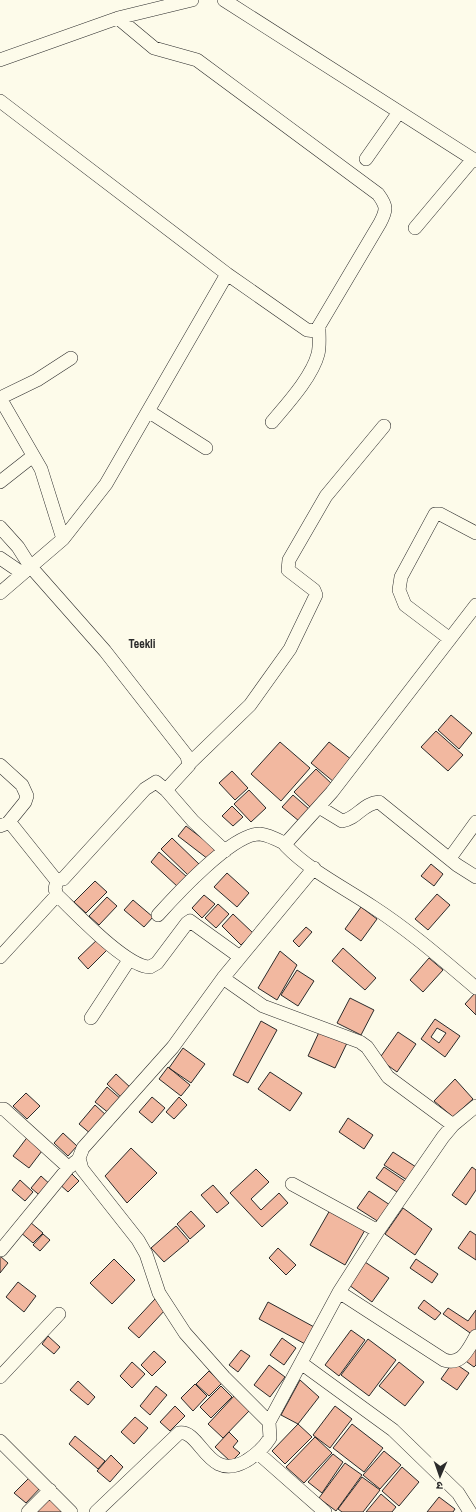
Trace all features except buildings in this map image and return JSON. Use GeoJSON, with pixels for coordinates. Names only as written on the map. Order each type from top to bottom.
{"type":"FeatureCollection","features":[{"type":"Feature","properties":{"kind":"street"},"geometry":{"type":"LineString","coordinates":[[0,60],[118,18],[192,0]]}},
{"type":"Feature","properties":{"kind":"street"},"geometry":{"type":"LineString","coordinates":[[224,0],[474,160],[415,228]]}},
{"type":"Feature","properties":{"kind":"street"},"geometry":{"type":"LineString","coordinates":[[118,18],[154,48],[197,60],[378,194],[386,204],[385,214],[319,329],[318,354],[315,361],[300,389],[272,422]]}},
{"type":"Feature","properties":{"kind":"street"},"geometry":{"type":"LineString","coordinates":[[0,101],[227,274],[307,330],[314,331],[319,329]]}},
{"type":"Feature","properties":{"kind":"street"},"geometry":{"type":"LineString","coordinates":[[366,159],[399,112]]}},
{"type":"Feature","properties":{"kind":"street"},"geometry":{"type":"LineString","coordinates":[[0,593],[26,569],[63,539],[106,484],[227,274]]}},
{"type":"Feature","properties":{"kind":"street"},"geometry":{"type":"LineString","coordinates":[[63,539],[41,469],[0,398],[37,380],[71,358]]}},
{"type":"Feature","properties":{"kind":"street"},"geometry":{"type":"LineString","coordinates":[[148,410],[206,448]]}},
{"type":"Feature","properties":{"kind":"street"},"geometry":{"type":"LineString","coordinates":[[166,790],[190,763],[250,705],[290,649],[316,595],[314,590],[288,570],[289,560],[326,496],[384,426]]}},
{"type":"Feature","properties":{"kind":"street"},"geometry":{"type":"LineString","coordinates":[[0,482],[33,456]]}},
{"type":"Feature","properties":{"kind":"street"},"geometry":{"type":"LineString","coordinates":[[450,639],[405,605],[399,590],[401,577],[435,514],[440,514],[476,533]]}},
{"type":"Feature","properties":{"kind":"street"},"geometry":{"type":"LineString","coordinates":[[0,527],[18,548],[26,569],[105,651],[187,756],[190,763]]}},
{"type":"Feature","properties":{"kind":"street"},"geometry":{"type":"LineString","coordinates":[[0,558],[26,569]]}},
{"type":"Feature","properties":{"kind":"street"},"geometry":{"type":"LineString","coordinates":[[286,844],[319,807],[476,605]]}},
{"type":"Feature","properties":{"kind":"street"},"geometry":{"type":"LineString","coordinates":[[0,765],[22,785],[27,796],[25,802],[4,825],[19,833],[57,880]]}},
{"type":"Feature","properties":{"kind":"street"},"geometry":{"type":"LineString","coordinates":[[57,880],[63,878],[145,789],[156,782],[166,790],[193,821],[225,851]]}},
{"type":"Feature","properties":{"kind":"street"},"geometry":{"type":"LineString","coordinates":[[319,807],[342,821],[353,819],[362,809],[378,802],[476,877]]}},
{"type":"Feature","properties":{"kind":"street"},"geometry":{"type":"LineString","coordinates":[[450,858],[476,822]]}},
{"type":"Feature","properties":{"kind":"street"},"geometry":{"type":"LineString","coordinates":[[158,915],[185,886],[225,851],[247,836],[260,834],[286,844],[287,848],[314,868],[375,908],[420,941],[476,988]]}},
{"type":"Feature","properties":{"kind":"street"},"geometry":{"type":"LineString","coordinates":[[1,1250],[69,1167],[79,1158],[83,1148],[172,1047],[223,978],[314,868]]}},
{"type":"Feature","properties":{"kind":"street"},"geometry":{"type":"LineString","coordinates":[[57,880],[55,889],[56,895],[117,951],[130,960],[146,967],[154,966],[190,921],[240,957]]}},
{"type":"Feature","properties":{"kind":"street"},"geometry":{"type":"LineString","coordinates":[[0,957],[56,895]]}},
{"type":"Feature","properties":{"kind":"street"},"geometry":{"type":"LineString","coordinates":[[91,1018],[130,960]]}},
{"type":"Feature","properties":{"kind":"street"},"geometry":{"type":"LineString","coordinates":[[223,978],[263,1006],[360,1042],[367,1047],[388,1076],[453,1125]]}},
{"type":"Feature","properties":{"kind":"street"},"geometry":{"type":"LineString","coordinates":[[96,1512],[179,1433],[188,1436],[219,1465],[225,1468],[237,1466],[258,1453],[270,1438],[269,1422],[339,1292],[378,1230],[453,1125],[476,1106]]}},
{"type":"Feature","properties":{"kind":"street"},"geometry":{"type":"LineString","coordinates":[[0,1109],[4,1110],[69,1167]]}},
{"type":"Feature","properties":{"kind":"street"},"geometry":{"type":"LineString","coordinates":[[79,1158],[82,1169],[134,1234],[143,1248],[159,1293],[180,1327],[224,1377],[269,1422]]}},
{"type":"Feature","properties":{"kind":"street"},"geometry":{"type":"LineString","coordinates":[[292,1184],[378,1230]]}},
{"type":"Feature","properties":{"kind":"street"},"geometry":{"type":"LineString","coordinates":[[339,1292],[449,1362],[462,1358],[476,1336]]}},
{"type":"Feature","properties":{"kind":"street"},"geometry":{"type":"LineString","coordinates":[[0,1377],[59,1314]]}},
{"type":"Feature","properties":{"kind":"street"},"geometry":{"type":"LineString","coordinates":[[301,1363],[392,1430],[458,1493],[470,1512]]}},
{"type":"Feature","properties":{"kind":"street"},"geometry":{"type":"LineString","coordinates":[[0,1441],[71,1512]]}},
{"type":"Feature","properties":{"kind":"street"},"geometry":{"type":"LineString","coordinates":[[258,1453],[325,1512]]}},
{"type":"Feature","properties":{"kind":"street"},"geometry":{"type":"LineString","coordinates":[[28,1512],[50,1490]]}},
{"type":"Feature","properties":{"kind":"district","name":"Teekli"},"geometry":{"type":"Point","coordinates":[142,644]}}]}
